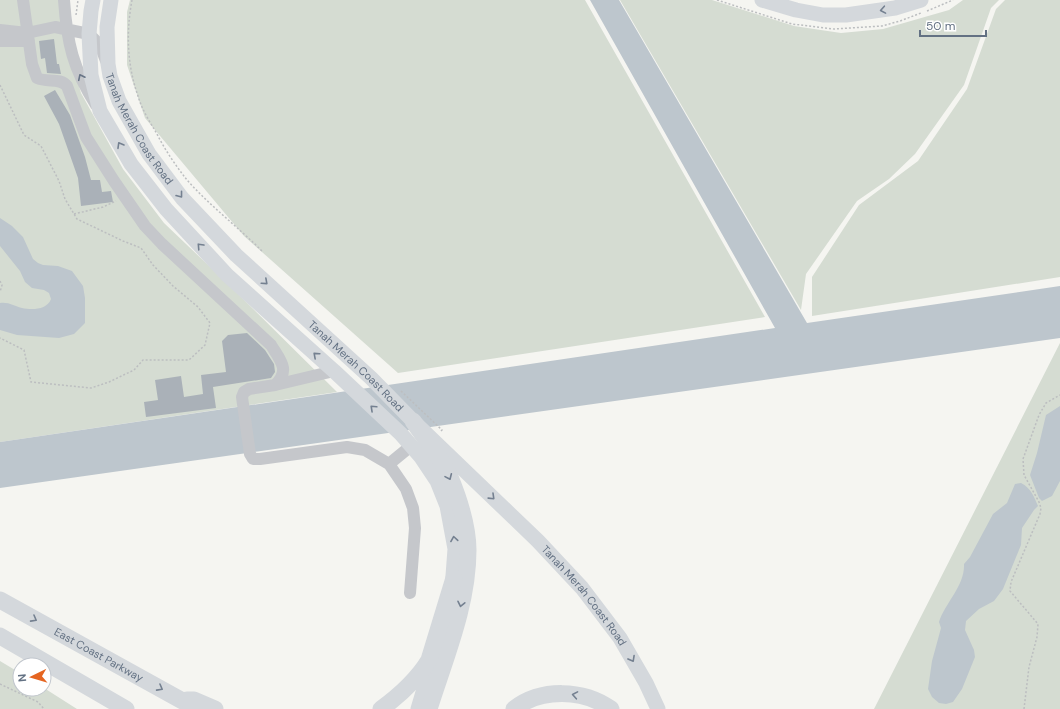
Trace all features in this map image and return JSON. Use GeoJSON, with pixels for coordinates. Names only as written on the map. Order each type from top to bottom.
{"type":"FeatureCollection","features":[{"type":"Feature","properties":{"kind":"highway"},"geometry":{"type":"LineString","coordinates":[[413,421],[449,476],[459,502],[466,532],[468,550],[465,582],[460,608],[429,709]]}},
{"type":"Feature","properties":{"kind":"highway"},"geometry":{"type":"LineString","coordinates":[[381,709],[413,682],[429,660],[454,578]]}},
{"type":"Feature","properties":{"kind":"highway","name":"East Coast Parkway"},"geometry":{"type":"LineString","coordinates":[[0,600],[197,709]]}},
{"type":"Feature","properties":{"kind":"highway"},"geometry":{"type":"LineString","coordinates":[[0,636],[36,657]]}},
{"type":"Feature","properties":{"kind":"highway"},"geometry":{"type":"LineString","coordinates":[[52,667],[126,709]]}},
{"type":"Feature","properties":{"kind":"highway"},"geometry":{"type":"LineString","coordinates":[[52,668],[108,709]]}},
{"type":"Feature","properties":{"kind":"highway"},"geometry":{"type":"LineString","coordinates":[[514,709],[522,703],[545,695],[567,694],[589,697],[611,709]]}},
{"type":"Feature","properties":{"kind":"highway"},"geometry":{"type":"LineString","coordinates":[[182,700],[194,700],[215,709]]}},
{"type":"Feature","properties":{"kind":"main road","name":"Tanah Merah Coast Road"},"geometry":{"type":"LineString","coordinates":[[93,0],[89,34],[91,75],[100,111],[131,164],[166,209],[227,275],[401,434],[421,457],[437,481],[447,506],[455,548],[454,578],[447,614],[418,709]]}},
{"type":"Feature","properties":{"kind":"main road"},"geometry":{"type":"LineString","coordinates":[[762,0],[796,10],[823,15],[846,15],[895,8],[921,0]]}},
{"type":"Feature","properties":{"kind":"main road","name":"Tanah Merah Coast Road"},"geometry":{"type":"LineString","coordinates":[[110,4],[106,27],[108,64],[110,76],[118,101],[149,154],[182,198],[236,255],[371,378],[413,421],[538,541],[582,588],[620,638],[646,683],[658,709]]}},
{"type":"Feature","properties":{"kind":"main road"},"geometry":{"type":"LineString","coordinates":[[227,275],[226,266],[228,261],[236,255]]}},
{"type":"Feature","properties":{"kind":"lane"},"geometry":{"type":"LineString","coordinates":[[23,0],[34,72],[37,78],[43,81],[59,81],[64,83],[86,137],[145,226],[162,244],[271,345],[282,365],[284,374],[275,385]]}},
{"type":"Feature","properties":{"kind":"lane"},"geometry":{"type":"LineString","coordinates":[[64,0],[66,29],[70,48],[78,72],[87,91],[100,111]]}},
{"type":"Feature","properties":{"kind":"lane"},"geometry":{"type":"LineString","coordinates":[[89,34],[101,23],[110,4]]}},
{"type":"Feature","properties":{"kind":"lane"},"geometry":{"type":"LineString","coordinates":[[0,41],[28,37],[55,27],[66,29],[89,34],[100,45],[108,64]]}},
{"type":"Feature","properties":{"kind":"lane"},"geometry":{"type":"LineString","coordinates":[[0,30],[28,37]]}},
{"type":"Feature","properties":{"kind":"lane"},"geometry":{"type":"LineString","coordinates":[[339,376],[249,389],[244,392],[242,397],[250,454],[253,459],[260,459],[347,447],[365,450],[389,464],[406,489],[413,508],[416,528],[410,593]]}},
{"type":"Feature","properties":{"kind":"lane"},"geometry":{"type":"LineString","coordinates":[[389,464],[411,446]]}},
{"type":"Feature","properties":{"kind":"path"},"geometry":{"type":"LineString","coordinates":[[132,0],[128,32],[130,71],[146,116],[163,145],[187,180],[262,251]]}},
{"type":"Feature","properties":{"kind":"path"},"geometry":{"type":"LineString","coordinates":[[0,85],[24,135],[41,146],[59,181],[65,200],[77,219],[122,242],[141,248],[153,265],[173,286],[198,307],[210,323],[205,344],[189,360],[143,360],[134,370],[110,382],[91,388],[31,382],[24,350],[0,338]]}},
{"type":"Feature","properties":{"kind":"path"},"geometry":{"type":"LineString","coordinates":[[74,214],[103,207],[125,198]]}},
{"type":"Feature","properties":{"kind":"path"},"geometry":{"type":"LineString","coordinates":[[0,281],[2,285],[0,292]]}},
{"type":"Feature","properties":{"kind":"path"},"geometry":{"type":"LineString","coordinates":[[397,386],[436,425]]}},
{"type":"Feature","properties":{"kind":"path"},"geometry":{"type":"LineString","coordinates":[[1024,709],[1027,678],[1037,637],[1038,624],[1010,591],[1011,582],[1040,514],[1041,508],[1024,475],[1023,458],[1039,415],[1046,403],[1060,395]]}},
{"type":"Feature","properties":{"kind":"path"},"geometry":{"type":"LineString","coordinates":[[0,684],[38,702],[44,709]]}},
{"type":"Feature","properties":{"kind":"shaded area"},"geometry":{"type":"Polygon","coordinates":[[[0,0],[60,0],[65,38],[81,93],[123,169],[164,223],[337,392],[0,442],[0,0]]]}},
{"type":"Feature","properties":{"kind":"shaded area"},"geometry":{"type":"Polygon","coordinates":[[[130,0],[585,0],[765,317],[398,373],[244,236],[145,118],[127,65],[127,12],[130,0]]]}},
{"type":"Feature","properties":{"kind":"shaded area"},"geometry":{"type":"Polygon","coordinates":[[[590,0],[619,0],[807,323],[1060,286],[1060,338],[0,488],[0,442],[775,328],[590,0]]]}},
{"type":"Feature","properties":{"kind":"shaded area"},"geometry":{"type":"Polygon","coordinates":[[[620,0],[712,0],[794,26],[841,33],[883,29],[949,10],[963,0],[999,0],[991,8],[964,85],[915,154],[889,179],[857,201],[806,274],[801,310],[620,0]]]}},
{"type":"Feature","properties":{"kind":"shaded area"},"geometry":{"type":"Polygon","coordinates":[[[1005,0],[1060,0],[1060,277],[812,316],[812,277],[859,205],[918,161],[967,89],[996,9],[1005,0]]]}},
{"type":"Feature","properties":{"kind":"shaded area"},"geometry":{"type":"Polygon","coordinates":[[[0,218],[12,226],[23,237],[33,259],[43,265],[58,266],[72,271],[83,286],[85,298],[85,323],[74,334],[59,338],[17,335],[0,330],[0,303],[22,308],[35,309],[43,307],[49,303],[51,299],[49,293],[44,290],[32,288],[25,282],[20,271],[0,246],[0,218]]]}},
{"type":"Feature","properties":{"kind":"shaded area"},"geometry":{"type":"Polygon","coordinates":[[[1060,343],[1060,709],[874,709],[1060,343]]]}},
{"type":"Feature","properties":{"kind":"shaded area"},"geometry":{"type":"Polygon","coordinates":[[[1060,406],[1060,481],[1052,496],[1042,501],[1039,498],[1030,475],[1046,415],[1060,406]]]}},
{"type":"Feature","properties":{"kind":"shaded area"},"geometry":{"type":"Polygon","coordinates":[[[1021,483],[1030,490],[1038,506],[1022,528],[1021,545],[1003,589],[994,601],[979,609],[966,621],[965,630],[974,650],[975,657],[962,689],[953,702],[946,704],[939,703],[932,697],[928,689],[932,661],[941,628],[939,622],[958,587],[964,564],[970,557],[993,514],[1007,503],[1015,484],[1021,483]]]}},
{"type":"Feature","properties":{"kind":"shaded area"},"geometry":{"type":"Polygon","coordinates":[[[0,661],[12,668],[12,697],[52,697],[52,693],[77,709],[0,709],[0,661]]]}},
{"type":"Feature","properties":{"kind":"building"},"geometry":{"type":"Polygon","coordinates":[[[54,39],[57,64],[59,64],[61,74],[47,73],[45,58],[41,59],[39,41],[54,39]]]}},
{"type":"Feature","properties":{"kind":"building"},"geometry":{"type":"Polygon","coordinates":[[[55,90],[70,115],[85,157],[91,180],[100,180],[102,192],[111,191],[113,202],[81,206],[78,178],[59,124],[44,96],[55,90]]]}},
{"type":"Feature","properties":{"kind":"building"},"geometry":{"type":"Polygon","coordinates":[[[247,333],[265,350],[274,364],[275,372],[271,378],[213,387],[216,408],[146,417],[144,402],[158,400],[155,380],[181,376],[184,397],[203,394],[201,375],[226,372],[222,341],[228,335],[247,333]]]}}]}
